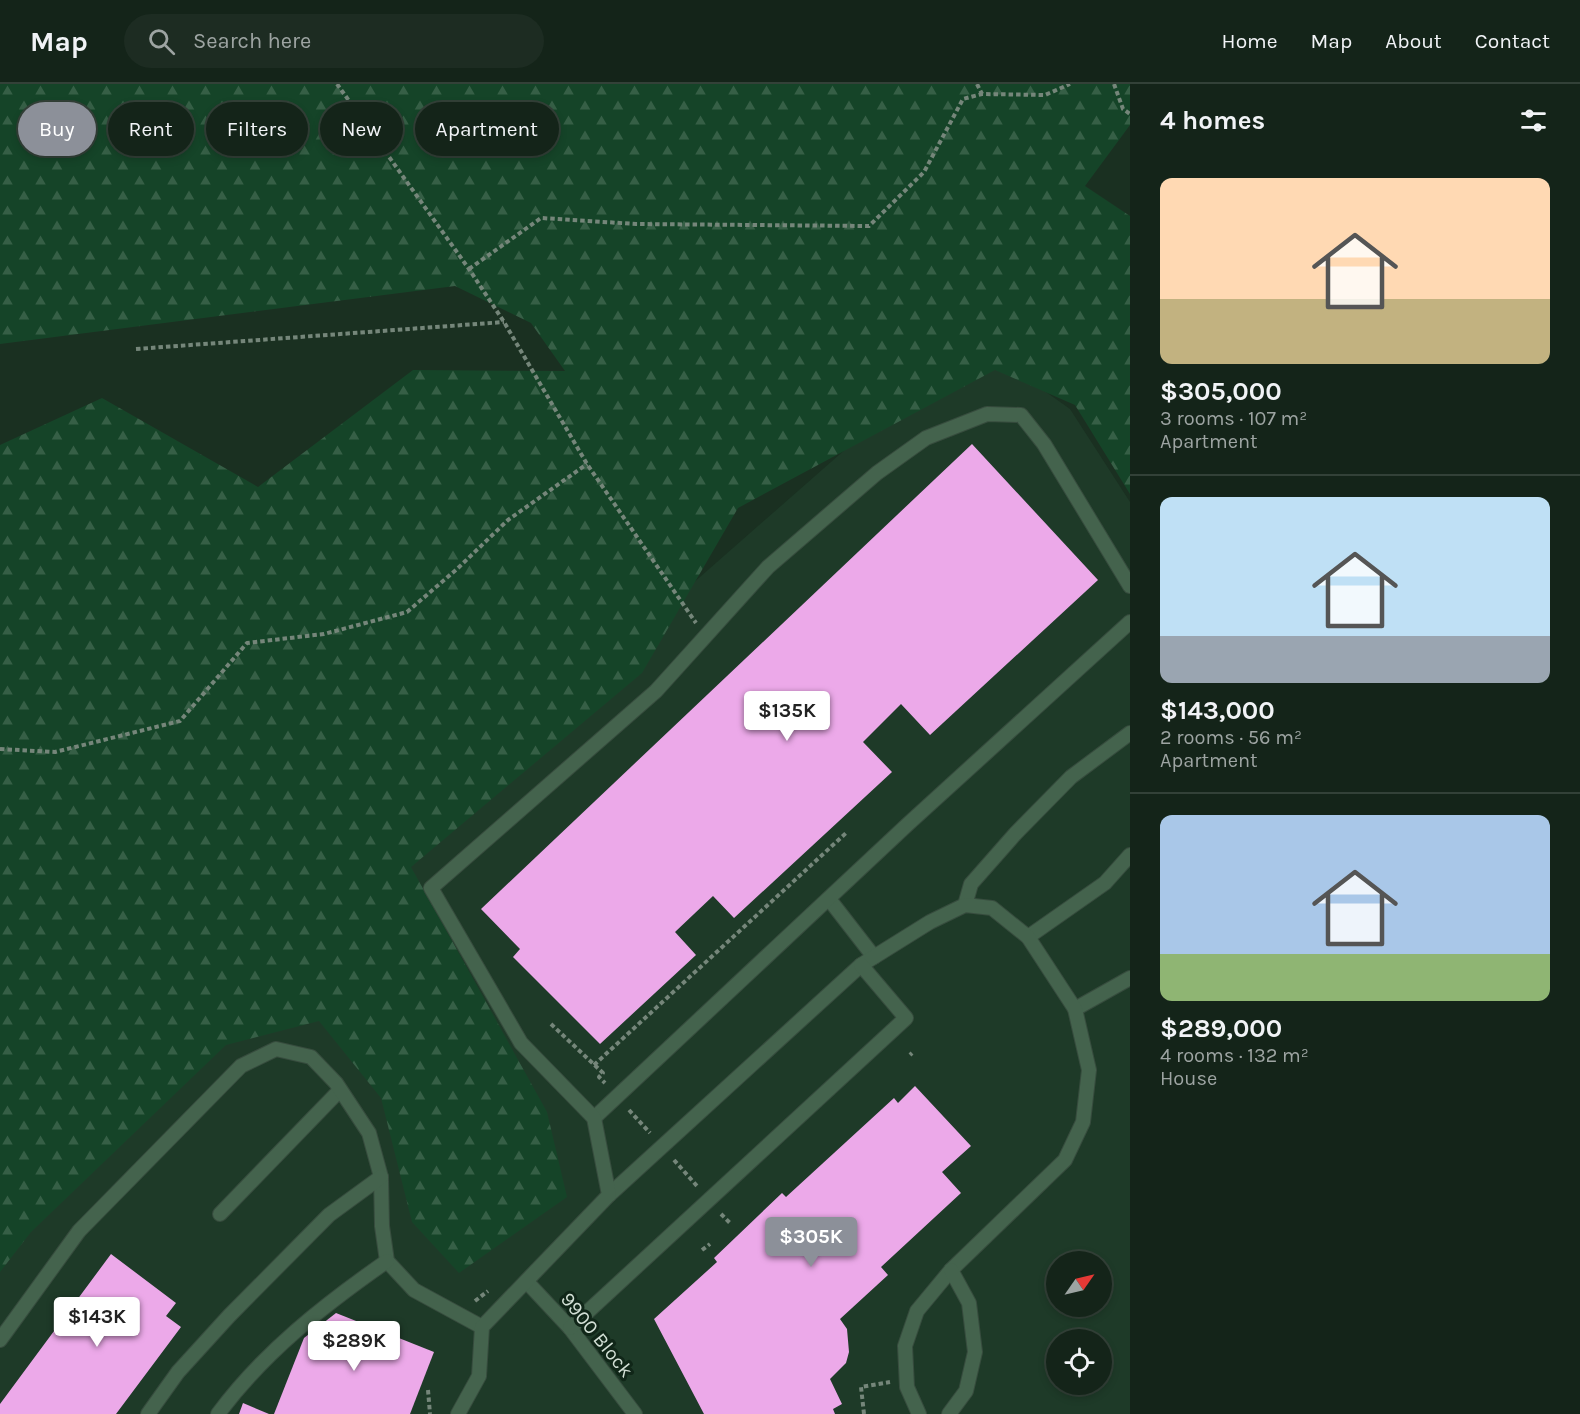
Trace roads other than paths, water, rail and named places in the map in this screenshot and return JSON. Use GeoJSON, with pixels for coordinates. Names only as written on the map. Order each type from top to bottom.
{"type":"FeatureCollection","features":[{"type":"Feature","properties":{"kind":"lane"},"geometry":{"type":"LineString","coordinates":[[609,1195],[594,1118],[522,1043],[431,888],[656,691],[768,567],[878,473],[926,438],[987,414],[1021,415],[1044,444],[1130,586]]}},
{"type":"Feature","properties":{"kind":"lane"},"geometry":{"type":"LineString","coordinates":[[594,1118],[1130,622]]}},
{"type":"Feature","properties":{"kind":"lane"},"geometry":{"type":"LineString","coordinates":[[965,905],[971,884],[1015,834],[1071,777],[1130,733]]}},
{"type":"Feature","properties":{"kind":"lane"},"geometry":{"type":"LineString","coordinates":[[1028,937],[1105,883],[1130,855]]}},
{"type":"Feature","properties":{"kind":"lane"},"geometry":{"type":"LineString","coordinates":[[829,899],[874,957]]}},
{"type":"Feature","properties":{"kind":"lane"},"geometry":{"type":"LineString","coordinates":[[458,1414],[479,1376],[482,1327],[609,1195],[861,965],[930,922],[965,905],[992,908],[1028,937],[1075,1009],[1089,1070],[1083,1122],[1065,1160],[951,1270],[916,1311],[905,1346],[907,1387],[919,1414]]}},
{"type":"Feature","properties":{"kind":"lane"},"geometry":{"type":"LineString","coordinates":[[570,1328],[906,1018],[861,965]]}},
{"type":"Feature","properties":{"kind":"lane"},"geometry":{"type":"LineString","coordinates":[[1075,1009],[1130,978]]}},
{"type":"Feature","properties":{"kind":"lane"},"geometry":{"type":"LineString","coordinates":[[0,1340],[79,1232],[241,1066],[276,1049],[311,1057],[340,1090],[369,1133],[381,1177],[382,1226],[387,1261],[414,1290],[482,1327]]}},
{"type":"Feature","properties":{"kind":"lane"},"geometry":{"type":"LineString","coordinates":[[220,1214],[340,1090]]}},
{"type":"Feature","properties":{"kind":"lane"},"geometry":{"type":"LineString","coordinates":[[148,1414],[178,1372],[237,1307],[329,1215],[381,1177]]}},
{"type":"Feature","properties":{"kind":"lane"},"geometry":{"type":"LineString","coordinates":[[218,1414],[279,1345],[325,1305],[387,1261]]}},
{"type":"Feature","properties":{"kind":"lane"},"geometry":{"type":"LineString","coordinates":[[949,1414],[966,1391],[975,1352],[969,1303],[951,1270]]}},
{"type":"Feature","properties":{"kind":"lane","name":"9900 Block"},"geometry":{"type":"LineString","coordinates":[[527,1282],[570,1328],[635,1414]]}}]}
